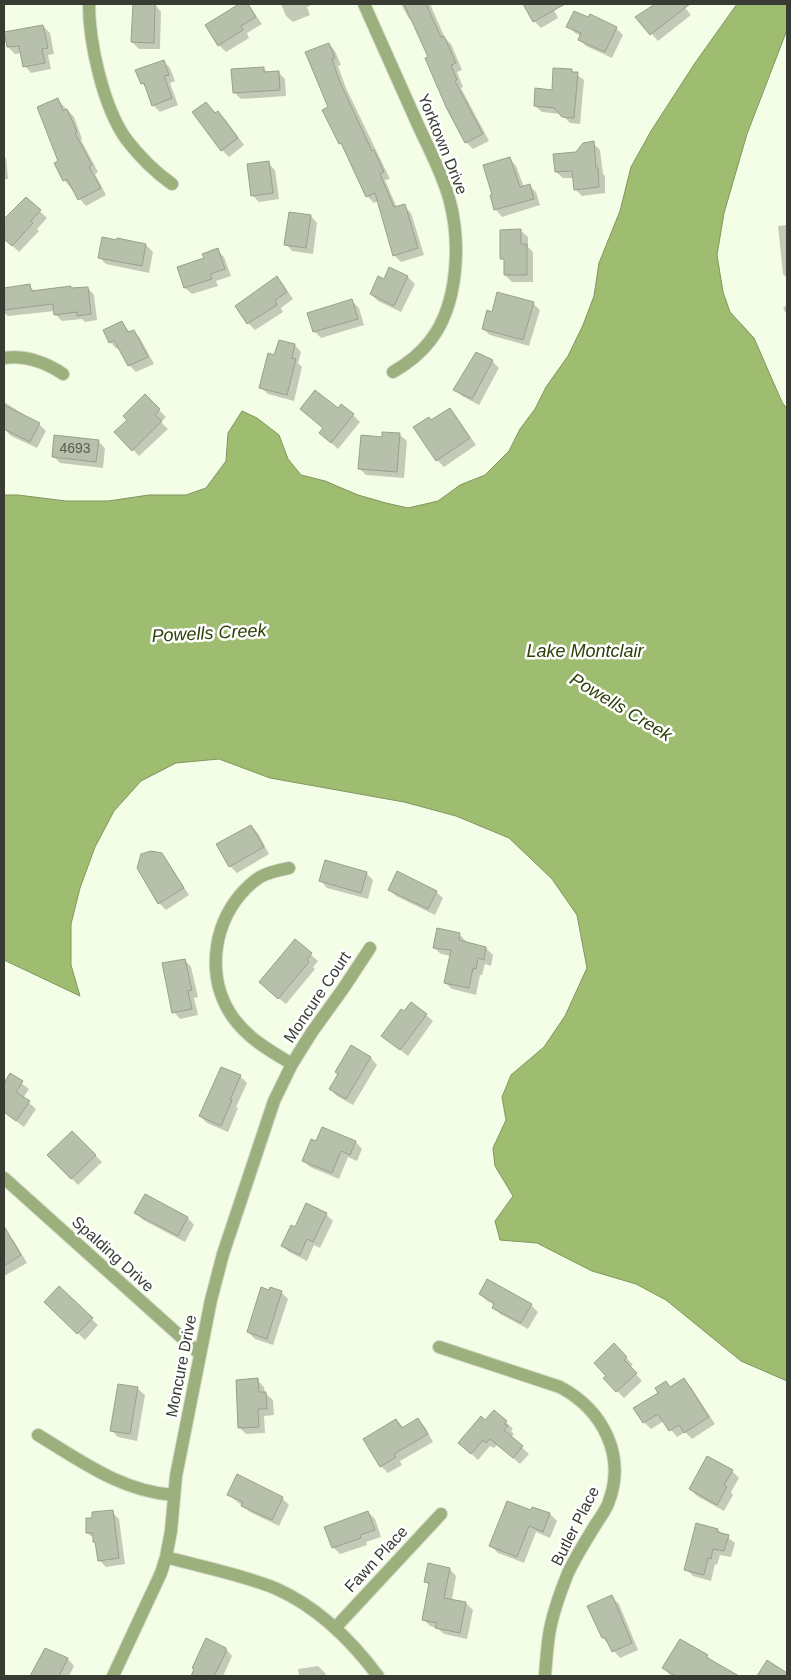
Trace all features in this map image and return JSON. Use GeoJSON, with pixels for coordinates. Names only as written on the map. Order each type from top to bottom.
{"type":"FeatureCollection","features":[{"type":"Feature","properties":{"kind":"street"},"geometry":{"type":"LineString","coordinates":[[89,4],[98,71],[116,122],[125,138],[143,159],[172,184]]}},
{"type":"Feature","properties":{"kind":"street","name":"Yorktown Drive"},"geometry":{"type":"LineString","coordinates":[[364,4],[438,169],[449,198],[455,232],[455,273],[442,322],[431,340],[417,356],[393,372]]}},
{"type":"Feature","properties":{"kind":"street"},"geometry":{"type":"LineString","coordinates":[[4,358],[14,356],[35,360],[51,366],[63,374]]}},
{"type":"Feature","properties":{"kind":"street"},"geometry":{"type":"LineString","coordinates":[[289,868],[266,874],[246,888],[232,905],[223,922],[218,937],[216,956],[218,983],[222,997],[231,1015],[244,1032],[292,1064]]}},
{"type":"Feature","properties":{"kind":"street","name":"Moncure Court"},"geometry":{"type":"LineString","coordinates":[[292,1064],[370,948]]}},
{"type":"Feature","properties":{"kind":"street","name":"Moncure Drive"},"geometry":{"type":"LineString","coordinates":[[113,1676],[161,1573],[166,1557],[171,1532],[173,1495],[200,1354],[222,1254],[274,1101],[292,1064]]}},
{"type":"Feature","properties":{"kind":"street","name":"Spalding Drive"},"geometry":{"type":"LineString","coordinates":[[4,1178],[200,1354]]}},
{"type":"Feature","properties":{"kind":"street","name":"Butler Place"},"geometry":{"type":"LineString","coordinates":[[439,1347],[560,1387],[587,1405],[596,1416],[610,1442],[614,1469],[613,1488],[608,1506],[569,1572],[557,1602],[549,1634],[545,1676]]}},
{"type":"Feature","properties":{"kind":"street"},"geometry":{"type":"LineString","coordinates":[[38,1435],[112,1479],[137,1489],[173,1495]]}},
{"type":"Feature","properties":{"kind":"street","name":"Fawn Place"},"geometry":{"type":"LineString","coordinates":[[336,1627],[441,1514]]}},
{"type":"Feature","properties":{"kind":"street"},"geometry":{"type":"LineString","coordinates":[[166,1557],[261,1583],[305,1604],[336,1627],[360,1652],[378,1676]]}},
{"type":"Feature","properties":{"kind":"water","name":"Lake Montclair"},"geometry":{"type":"Polygon","coordinates":[[[737,4],[787,4],[787,30],[747,134],[724,213],[717,255],[723,292],[730,312],[754,338],[782,402],[787,409],[787,1381],[741,1361],[666,1300],[636,1284],[592,1271],[537,1243],[500,1240],[495,1221],[513,1196],[495,1166],[493,1148],[506,1120],[502,1097],[511,1075],[544,1047],[565,1016],[587,968],[577,915],[552,879],[509,838],[456,816],[404,802],[270,778],[219,759],[176,763],[141,781],[114,811],[95,847],[80,888],[71,924],[71,965],[80,996],[4,960],[4,495],[66,501],[108,501],[149,495],[186,495],[206,488],[226,461],[228,433],[242,411],[257,418],[279,435],[288,459],[301,475],[325,481],[358,495],[386,503],[408,508],[438,501],[460,485],[485,475],[509,451],[546,387],[568,356],[594,296],[599,263],[620,211],[631,167],[651,131],[695,63],[737,4]]]}},
{"type":"Feature","properties":{"kind":"building"},"geometry":{"type":"Polygon","coordinates":[[[133,4],[155,4],[154,43],[131,42],[133,4]]]}},
{"type":"Feature","properties":{"kind":"building"},"geometry":{"type":"Polygon","coordinates":[[[239,4],[248,4],[256,17],[241,26],[243,30],[218,46],[205,25],[239,4]]]}},
{"type":"Feature","properties":{"kind":"building"},"geometry":{"type":"Polygon","coordinates":[[[404,4],[426,4],[441,37],[444,36],[456,63],[451,65],[457,80],[455,81],[483,134],[465,143],[446,107],[425,58],[428,57],[404,4]]]}},
{"type":"Feature","properties":{"kind":"building"},"geometry":{"type":"Polygon","coordinates":[[[523,4],[565,4],[533,22],[523,4]]]}},
{"type":"Feature","properties":{"kind":"building"},"geometry":{"type":"Polygon","coordinates":[[[655,4],[690,4],[650,35],[635,17],[655,4]]]}},
{"type":"Feature","properties":{"kind":"building"},"geometry":{"type":"Polygon","coordinates":[[[574,11],[588,17],[590,14],[617,27],[605,52],[578,40],[581,33],[566,27],[574,11]]]}},
{"type":"Feature","properties":{"kind":"building"},"geometry":{"type":"Polygon","coordinates":[[[43,25],[48,48],[42,49],[45,63],[23,67],[19,46],[7,47],[4,32],[43,25]]]}},
{"type":"Feature","properties":{"kind":"building"},"geometry":{"type":"Polygon","coordinates":[[[329,43],[335,58],[332,59],[339,80],[372,151],[374,150],[384,172],[380,174],[394,207],[405,204],[418,248],[393,256],[375,193],[366,197],[341,143],[339,144],[322,110],[328,107],[305,52],[329,43]]]}},
{"type":"Feature","properties":{"kind":"building"},"geometry":{"type":"Polygon","coordinates":[[[164,60],[169,75],[164,76],[172,98],[152,106],[144,83],[141,84],[135,70],[164,60]]]}},
{"type":"Feature","properties":{"kind":"building"},"geometry":{"type":"Polygon","coordinates":[[[264,67],[264,72],[279,71],[280,90],[233,93],[231,69],[264,67]]]}},
{"type":"Feature","properties":{"kind":"building"},"geometry":{"type":"Polygon","coordinates":[[[553,68],[572,69],[572,72],[578,72],[574,118],[562,117],[554,108],[534,106],[535,88],[552,90],[553,68]]]}},
{"type":"Feature","properties":{"kind":"building"},"geometry":{"type":"Polygon","coordinates":[[[58,98],[63,111],[67,109],[77,132],[75,133],[92,165],[89,167],[101,188],[78,200],[67,179],[63,181],[54,163],[58,161],[37,107],[58,98]]]}},
{"type":"Feature","properties":{"kind":"building"},"geometry":{"type":"Polygon","coordinates":[[[206,102],[215,113],[218,111],[238,138],[221,151],[192,112],[206,102]]]}},
{"type":"Feature","properties":{"kind":"building"},"geometry":{"type":"Polygon","coordinates":[[[594,141],[599,187],[574,190],[572,171],[555,172],[553,154],[576,152],[583,143],[594,141]]]}},
{"type":"Feature","properties":{"kind":"building"},"geometry":{"type":"Polygon","coordinates":[[[510,157],[520,187],[530,184],[534,199],[494,210],[490,195],[492,195],[483,165],[510,157]]]}},
{"type":"Feature","properties":{"kind":"building"},"geometry":{"type":"Polygon","coordinates":[[[269,161],[273,193],[251,196],[247,164],[269,161]]]}},
{"type":"Feature","properties":{"kind":"building"},"geometry":{"type":"Polygon","coordinates":[[[26,197],[41,210],[31,221],[33,223],[12,246],[4,239],[4,219],[26,197]]]}},
{"type":"Feature","properties":{"kind":"building"},"geometry":{"type":"Polygon","coordinates":[[[289,212],[311,215],[306,248],[284,245],[289,212]]]}},
{"type":"Feature","properties":{"kind":"building"},"geometry":{"type":"Polygon","coordinates":[[[521,229],[521,244],[527,244],[527,275],[504,275],[504,259],[500,259],[500,230],[521,229]]]}},
{"type":"Feature","properties":{"kind":"building"},"geometry":{"type":"Polygon","coordinates":[[[102,237],[146,244],[142,266],[98,258],[102,237]]]}},
{"type":"Feature","properties":{"kind":"building"},"geometry":{"type":"Polygon","coordinates":[[[218,248],[225,269],[210,274],[212,279],[184,288],[177,267],[204,258],[202,254],[218,248]]]}},
{"type":"Feature","properties":{"kind":"building"},"geometry":{"type":"Polygon","coordinates":[[[389,267],[408,276],[394,306],[370,294],[378,276],[384,279],[389,267]]]}},
{"type":"Feature","properties":{"kind":"building"},"geometry":{"type":"Polygon","coordinates":[[[277,276],[287,292],[275,300],[277,305],[247,324],[235,306],[277,276]]]}},
{"type":"Feature","properties":{"kind":"building"},"geometry":{"type":"Polygon","coordinates":[[[30,284],[31,291],[71,286],[71,288],[88,287],[91,314],[77,316],[77,312],[54,315],[53,304],[4,310],[4,288],[30,284]]]}},
{"type":"Feature","properties":{"kind":"building"},"geometry":{"type":"Polygon","coordinates":[[[497,292],[534,302],[523,340],[482,329],[487,310],[492,312],[497,292]]]}},
{"type":"Feature","properties":{"kind":"building"},"geometry":{"type":"Polygon","coordinates":[[[352,299],[358,319],[313,332],[307,313],[352,299]]]}},
{"type":"Feature","properties":{"kind":"building"},"geometry":{"type":"Polygon","coordinates":[[[122,321],[128,332],[134,330],[148,357],[128,366],[114,340],[109,343],[103,330],[122,321]]]}},
{"type":"Feature","properties":{"kind":"building"},"geometry":{"type":"Polygon","coordinates":[[[279,340],[295,344],[292,358],[296,359],[287,395],[259,388],[268,353],[274,355],[279,340]]]}},
{"type":"Feature","properties":{"kind":"building"},"geometry":{"type":"Polygon","coordinates":[[[476,352],[493,360],[472,399],[453,390],[476,352]]]}},
{"type":"Feature","properties":{"kind":"building"},"geometry":{"type":"Polygon","coordinates":[[[315,390],[338,408],[341,404],[354,414],[331,443],[319,433],[323,428],[300,409],[315,390]]]}},
{"type":"Feature","properties":{"kind":"building"},"geometry":{"type":"Polygon","coordinates":[[[145,394],[160,409],[155,415],[162,421],[132,451],[114,432],[127,420],[123,416],[145,394]]]}},
{"type":"Feature","properties":{"kind":"building"},"geometry":{"type":"Polygon","coordinates":[[[4,405],[40,423],[30,442],[4,429],[4,405]]]}},
{"type":"Feature","properties":{"kind":"building"},"geometry":{"type":"Polygon","coordinates":[[[450,408],[470,438],[436,461],[413,427],[429,417],[431,420],[450,408]]]}},
{"type":"Feature","properties":{"kind":"building"},"geometry":{"type":"Polygon","coordinates":[[[382,432],[400,433],[397,472],[358,469],[361,435],[382,437],[382,432]]]}},
{"type":"Feature","properties":{"kind":"building"},"geometry":{"type":"Polygon","coordinates":[[[54,435],[99,440],[96,462],[52,457],[54,435]]]}},
{"type":"Feature","properties":{"kind":"building"},"geometry":{"type":"Polygon","coordinates":[[[251,825],[264,847],[229,867],[216,844],[251,825]]]}},
{"type":"Feature","properties":{"kind":"building"},"geometry":{"type":"Polygon","coordinates":[[[151,851],[162,853],[184,888],[158,904],[137,868],[141,854],[151,851]]]}},
{"type":"Feature","properties":{"kind":"building"},"geometry":{"type":"Polygon","coordinates":[[[325,860],[367,872],[361,893],[319,881],[325,860]]]}},
{"type":"Feature","properties":{"kind":"building"},"geometry":{"type":"Polygon","coordinates":[[[397,871],[437,891],[428,909],[388,890],[397,871]]]}},
{"type":"Feature","properties":{"kind":"building"},"geometry":{"type":"Polygon","coordinates":[[[437,928],[460,933],[459,940],[486,947],[484,960],[478,958],[476,969],[473,968],[469,988],[444,983],[451,950],[433,948],[437,928]]]}},
{"type":"Feature","properties":{"kind":"building"},"geometry":{"type":"Polygon","coordinates":[[[295,939],[312,953],[307,960],[309,962],[278,999],[259,982],[295,939]]]}},
{"type":"Feature","properties":{"kind":"building"},"geometry":{"type":"Polygon","coordinates":[[[185,959],[192,990],[188,991],[192,1009],[172,1013],[162,963],[185,959]]]}},
{"type":"Feature","properties":{"kind":"building"},"geometry":{"type":"Polygon","coordinates":[[[411,1002],[427,1014],[400,1050],[381,1036],[401,1009],[404,1011],[411,1002]]]}},
{"type":"Feature","properties":{"kind":"building"},"geometry":{"type":"Polygon","coordinates":[[[351,1045],[371,1057],[346,1099],[329,1089],[338,1074],[335,1072],[351,1045]]]}},
{"type":"Feature","properties":{"kind":"building"},"geometry":{"type":"Polygon","coordinates":[[[221,1067],[241,1075],[221,1126],[199,1116],[221,1067]]]}},
{"type":"Feature","properties":{"kind":"building"},"geometry":{"type":"Polygon","coordinates":[[[10,1073],[23,1081],[16,1092],[30,1101],[16,1121],[4,1112],[4,1083],[10,1073]]]}},
{"type":"Feature","properties":{"kind":"building"},"geometry":{"type":"Polygon","coordinates":[[[322,1127],[356,1141],[350,1155],[341,1151],[332,1173],[302,1161],[311,1139],[316,1141],[322,1127]]]}},
{"type":"Feature","properties":{"kind":"building"},"geometry":{"type":"Polygon","coordinates":[[[72,1131],[96,1155],[71,1179],[47,1155],[72,1131]]]}},
{"type":"Feature","properties":{"kind":"building"},"geometry":{"type":"Polygon","coordinates":[[[145,1194],[188,1217],[178,1236],[134,1213],[145,1194]]]}},
{"type":"Feature","properties":{"kind":"building"},"geometry":{"type":"Polygon","coordinates":[[[306,1203],[327,1213],[313,1242],[307,1239],[300,1255],[281,1246],[291,1225],[295,1227],[306,1203]]]}},
{"type":"Feature","properties":{"kind":"building"},"geometry":{"type":"Polygon","coordinates":[[[4,1226],[21,1255],[4,1266],[4,1226]]]}},
{"type":"Feature","properties":{"kind":"building"},"geometry":{"type":"Polygon","coordinates":[[[487,1279],[532,1304],[521,1323],[492,1308],[494,1303],[479,1294],[487,1279]]]}},
{"type":"Feature","properties":{"kind":"building"},"geometry":{"type":"Polygon","coordinates":[[[59,1286],[93,1318],[77,1334],[44,1302],[59,1286]]]}},
{"type":"Feature","properties":{"kind":"building"},"geometry":{"type":"Polygon","coordinates":[[[261,1287],[269,1290],[270,1287],[282,1291],[267,1339],[247,1332],[261,1287]]]}},
{"type":"Feature","properties":{"kind":"building"},"geometry":{"type":"Polygon","coordinates":[[[614,1343],[627,1357],[624,1360],[637,1373],[616,1392],[603,1378],[606,1376],[594,1363],[614,1343]]]}},
{"type":"Feature","properties":{"kind":"building"},"geometry":{"type":"Polygon","coordinates":[[[258,1378],[259,1392],[266,1392],[267,1409],[258,1409],[259,1427],[238,1428],[236,1380],[258,1378]]]}},
{"type":"Feature","properties":{"kind":"building"},"geometry":{"type":"Polygon","coordinates":[[[684,1378],[709,1417],[684,1433],[679,1425],[669,1431],[658,1414],[643,1423],[633,1408],[658,1393],[655,1388],[666,1381],[670,1387],[684,1378]]]}},
{"type":"Feature","properties":{"kind":"building"},"geometry":{"type":"Polygon","coordinates":[[[118,1384],[138,1387],[130,1434],[110,1431],[118,1384]]]}},
{"type":"Feature","properties":{"kind":"building"},"geometry":{"type":"Polygon","coordinates":[[[494,1410],[507,1421],[504,1424],[508,1426],[504,1430],[523,1446],[513,1458],[490,1439],[486,1443],[483,1440],[471,1454],[458,1443],[481,1416],[485,1420],[494,1410]]]}},
{"type":"Feature","properties":{"kind":"building"},"geometry":{"type":"Polygon","coordinates":[[[418,1418],[428,1434],[394,1454],[396,1457],[380,1467],[363,1439],[396,1419],[402,1428],[418,1418]]]}},
{"type":"Feature","properties":{"kind":"building"},"geometry":{"type":"Polygon","coordinates":[[[707,1456],[733,1470],[724,1485],[727,1487],[717,1505],[689,1489],[707,1456]]]}},
{"type":"Feature","properties":{"kind":"building"},"geometry":{"type":"Polygon","coordinates":[[[237,1474],[283,1497],[272,1520],[241,1506],[243,1502],[227,1495],[237,1474]]]}},
{"type":"Feature","properties":{"kind":"building"},"geometry":{"type":"Polygon","coordinates":[[[507,1501],[531,1510],[532,1507],[550,1513],[543,1532],[529,1526],[517,1557],[489,1546],[507,1501]]]}},
{"type":"Feature","properties":{"kind":"building"},"geometry":{"type":"Polygon","coordinates":[[[113,1510],[119,1558],[98,1561],[95,1542],[93,1542],[93,1533],[86,1533],[86,1518],[92,1518],[92,1512],[113,1510]]]}},
{"type":"Feature","properties":{"kind":"building"},"geometry":{"type":"Polygon","coordinates":[[[368,1511],[375,1530],[360,1535],[361,1538],[332,1548],[324,1527],[368,1511]]]}},
{"type":"Feature","properties":{"kind":"building"},"geometry":{"type":"Polygon","coordinates":[[[696,1523],[718,1529],[717,1532],[729,1535],[724,1551],[713,1549],[711,1559],[708,1558],[704,1575],[684,1570],[696,1523]]]}},
{"type":"Feature","properties":{"kind":"building"},"geometry":{"type":"Polygon","coordinates":[[[428,1563],[450,1568],[444,1598],[466,1602],[460,1633],[435,1628],[437,1623],[422,1620],[429,1583],[424,1582],[428,1563]]]}},
{"type":"Feature","properties":{"kind":"building"},"geometry":{"type":"Polygon","coordinates":[[[612,1595],[632,1643],[612,1652],[605,1637],[602,1638],[587,1606],[612,1595]]]}},
{"type":"Feature","properties":{"kind":"building"},"geometry":{"type":"Polygon","coordinates":[[[206,1638],[226,1648],[226,1652],[214,1676],[191,1676],[194,1669],[192,1668],[206,1638]]]}},
{"type":"Feature","properties":{"kind":"building"},"geometry":{"type":"Polygon","coordinates":[[[680,1639],[739,1676],[676,1676],[662,1668],[680,1639]]]}},
{"type":"Feature","properties":{"kind":"building"},"geometry":{"type":"Polygon","coordinates":[[[45,1648],[68,1658],[59,1676],[30,1676],[45,1648]]]}},
{"type":"Feature","properties":{"kind":"building"},"geometry":{"type":"Polygon","coordinates":[[[767,1660],[787,1673],[787,1676],[757,1676],[767,1660]]]}},
{"type":"Feature","properties":{"kind":"water label","name":"Powells Creek"},"geometry":{"type":"Point","coordinates":[209,633]}},
{"type":"Feature","properties":{"kind":"water label","name":"Powells Creek"},"geometry":{"type":"Point","coordinates":[621,707]}}]}
